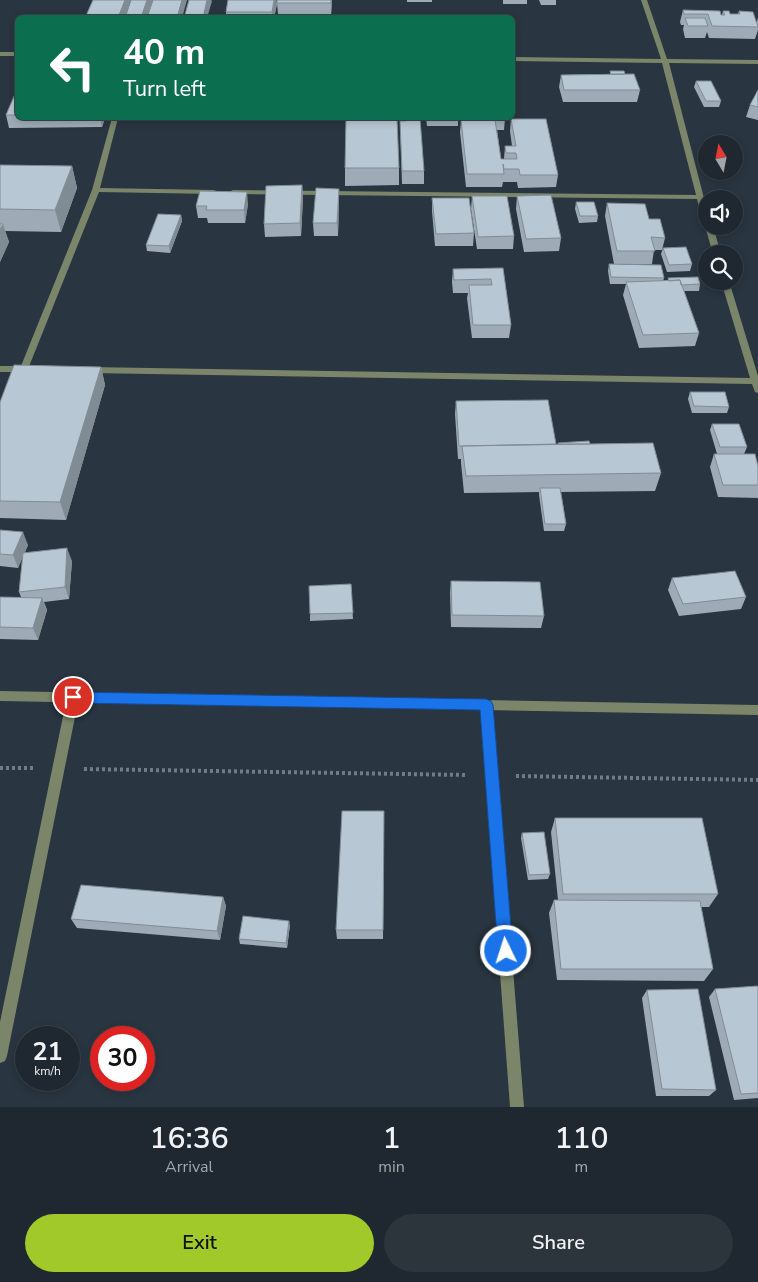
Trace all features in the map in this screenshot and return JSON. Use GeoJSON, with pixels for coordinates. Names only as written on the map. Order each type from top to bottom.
{"type":"FeatureCollection","features":[{"type":"Feature","properties":{"kind":"street"},"geometry":{"type":"LineString","coordinates":[[644,0],[665,61],[698,190]]}},
{"type":"Feature","properties":{"kind":"street"},"geometry":{"type":"LineString","coordinates":[[0,54],[15,54]]}},
{"type":"Feature","properties":{"kind":"street"},"geometry":{"type":"LineString","coordinates":[[515,59],[758,62]]}},
{"type":"Feature","properties":{"kind":"street"},"geometry":{"type":"LineString","coordinates":[[24,369],[96,190],[114,120]]}},
{"type":"Feature","properties":{"kind":"street"},"geometry":{"type":"LineString","coordinates":[[96,190],[698,197]]}},
{"type":"Feature","properties":{"kind":"street"},"geometry":{"type":"LineString","coordinates":[[728,290],[758,390]]}},
{"type":"Feature","properties":{"kind":"street"},"geometry":{"type":"LineString","coordinates":[[0,369],[34,369]]}},
{"type":"Feature","properties":{"kind":"street"},"geometry":{"type":"LineString","coordinates":[[83,370],[755,381]]}},
{"type":"Feature","properties":{"kind":"street"},"geometry":{"type":"LineString","coordinates":[[0,696],[758,710]]}},
{"type":"Feature","properties":{"kind":"street"},"geometry":{"type":"LineString","coordinates":[[0,1056],[73,697]]}},
{"type":"Feature","properties":{"kind":"street"},"geometry":{"type":"LineString","coordinates":[[486,705],[493,776],[517,1107]]}},
{"type":"Feature","properties":{"kind":"path"},"geometry":{"type":"LineString","coordinates":[[0,768],[758,780]]}},
{"type":"Feature","properties":{"kind":"building"},"geometry":{"type":"Polygon","coordinates":[[[93,0],[125,0],[119,15],[86,15],[93,0]]]}},
{"type":"Feature","properties":{"kind":"building"},"geometry":{"type":"Polygon","coordinates":[[[131,0],[147,0],[142,15],[126,15],[131,0]]]}},
{"type":"Feature","properties":{"kind":"building"},"geometry":{"type":"Polygon","coordinates":[[[153,0],[182,0],[178,15],[148,15],[153,0]]]}},
{"type":"Feature","properties":{"kind":"building"},"geometry":{"type":"Polygon","coordinates":[[[189,0],[207,0],[204,15],[185,15],[189,0]]]}},
{"type":"Feature","properties":{"kind":"building"},"geometry":{"type":"Polygon","coordinates":[[[228,0],[274,0],[272,12],[226,12],[228,0]]]}},
{"type":"Feature","properties":{"kind":"building"},"geometry":{"type":"Polygon","coordinates":[[[277,0],[331,0],[331,3],[277,3],[277,0]]]}},
{"type":"Feature","properties":{"kind":"building"},"geometry":{"type":"Polygon","coordinates":[[[683,10],[720,11],[721,15],[725,15],[723,11],[729,11],[730,14],[740,14],[739,11],[753,12],[758,27],[712,26],[708,14],[684,14],[683,10]]]}},
{"type":"Feature","properties":{"kind":"building"},"geometry":{"type":"Polygon","coordinates":[[[685,18],[705,18],[708,26],[688,26],[685,18]]]}},
{"type":"Feature","properties":{"kind":"building"},"geometry":{"type":"Polygon","coordinates":[[[610,71],[624,71],[625,74],[611,74],[610,71]]]}},
{"type":"Feature","properties":{"kind":"building"},"geometry":{"type":"Polygon","coordinates":[[[634,74],[640,90],[564,90],[561,75],[634,74]]]}},
{"type":"Feature","properties":{"kind":"building"},"geometry":{"type":"Polygon","coordinates":[[[696,81],[711,81],[721,101],[706,101],[696,81]]]}},
{"type":"Feature","properties":{"kind":"building"},"geometry":{"type":"Polygon","coordinates":[[[758,90],[758,107],[750,105],[758,90]]]}},
{"type":"Feature","properties":{"kind":"building"},"geometry":{"type":"Polygon","coordinates":[[[15,94],[15,115],[6,115],[15,94]]]}},
{"type":"Feature","properties":{"kind":"building"},"geometry":{"type":"Polygon","coordinates":[[[546,119],[558,175],[520,175],[519,169],[504,169],[503,164],[504,174],[467,174],[461,120],[495,120],[501,159],[517,159],[516,153],[506,153],[505,146],[516,146],[511,120],[546,119]]]}},
{"type":"Feature","properties":{"kind":"building"},"geometry":{"type":"Polygon","coordinates":[[[346,120],[397,120],[399,168],[345,168],[346,120]]]}},
{"type":"Feature","properties":{"kind":"building"},"geometry":{"type":"Polygon","coordinates":[[[420,120],[424,171],[402,171],[400,121],[420,120]]]}},
{"type":"Feature","properties":{"kind":"building"},"geometry":{"type":"Polygon","coordinates":[[[0,165],[72,166],[55,210],[0,209],[0,165]]]}},
{"type":"Feature","properties":{"kind":"building"},"geometry":{"type":"Polygon","coordinates":[[[302,185],[300,223],[264,224],[266,186],[302,185]]]}},
{"type":"Feature","properties":{"kind":"building"},"geometry":{"type":"Polygon","coordinates":[[[316,188],[339,189],[337,223],[313,223],[316,188]]]}},
{"type":"Feature","properties":{"kind":"building"},"geometry":{"type":"Polygon","coordinates":[[[200,191],[247,192],[244,210],[206,210],[207,206],[196,206],[200,191]]]}},
{"type":"Feature","properties":{"kind":"building"},"geometry":{"type":"Polygon","coordinates":[[[551,195],[561,238],[526,239],[517,196],[551,195]]]}},
{"type":"Feature","properties":{"kind":"building"},"geometry":{"type":"Polygon","coordinates":[[[472,196],[507,196],[514,236],[478,237],[472,196]]]}},
{"type":"Feature","properties":{"kind":"building"},"geometry":{"type":"Polygon","coordinates":[[[432,198],[469,198],[474,233],[436,234],[432,198]]]}},
{"type":"Feature","properties":{"kind":"building"},"geometry":{"type":"Polygon","coordinates":[[[576,202],[594,202],[598,216],[580,216],[576,202]]]}},
{"type":"Feature","properties":{"kind":"building"},"geometry":{"type":"Polygon","coordinates":[[[607,203],[645,204],[649,219],[660,219],[665,238],[651,237],[655,251],[617,251],[607,203]]]}},
{"type":"Feature","properties":{"kind":"building"},"geometry":{"type":"Polygon","coordinates":[[[158,214],[181,215],[169,246],[146,245],[158,214]]]}},
{"type":"Feature","properties":{"kind":"building"},"geometry":{"type":"Polygon","coordinates":[[[686,247],[692,264],[669,265],[663,248],[686,247]]]}},
{"type":"Feature","properties":{"kind":"building"},"geometry":{"type":"Polygon","coordinates":[[[609,264],[661,265],[664,278],[611,277],[609,264]]]}},
{"type":"Feature","properties":{"kind":"building"},"geometry":{"type":"Polygon","coordinates":[[[503,268],[511,325],[473,325],[469,285],[492,285],[491,279],[454,280],[453,269],[503,268]]]}},
{"type":"Feature","properties":{"kind":"building"},"geometry":{"type":"Polygon","coordinates":[[[698,277],[698,284],[681,285],[680,280],[669,281],[668,278],[698,277]]]}},
{"type":"Feature","properties":{"kind":"building"},"geometry":{"type":"Polygon","coordinates":[[[680,280],[699,333],[643,335],[626,282],[680,280]]]}},
{"type":"Feature","properties":{"kind":"building"},"geometry":{"type":"Polygon","coordinates":[[[14,365],[101,367],[60,502],[0,501],[0,402],[14,365]]]}},
{"type":"Feature","properties":{"kind":"building"},"geometry":{"type":"Polygon","coordinates":[[[690,392],[725,392],[729,407],[694,406],[690,392]]]}},
{"type":"Feature","properties":{"kind":"building"},"geometry":{"type":"Polygon","coordinates":[[[548,400],[556,444],[459,446],[456,401],[548,400]]]}},
{"type":"Feature","properties":{"kind":"building"},"geometry":{"type":"Polygon","coordinates":[[[712,424],[739,424],[747,447],[720,447],[712,424]]]}},
{"type":"Feature","properties":{"kind":"building"},"geometry":{"type":"Polygon","coordinates":[[[589,441],[590,444],[558,444],[558,443],[589,441]]]}},
{"type":"Feature","properties":{"kind":"building"},"geometry":{"type":"Polygon","coordinates":[[[653,443],[661,473],[466,476],[462,446],[653,443]]]}},
{"type":"Feature","properties":{"kind":"building"},"geometry":{"type":"Polygon","coordinates":[[[714,454],[755,454],[758,466],[758,485],[723,485],[714,454]]]}},
{"type":"Feature","properties":{"kind":"building"},"geometry":{"type":"Polygon","coordinates":[[[540,488],[560,488],[566,524],[545,524],[540,488]]]}},
{"type":"Feature","properties":{"kind":"building"},"geometry":{"type":"Polygon","coordinates":[[[0,530],[23,532],[13,555],[0,554],[0,530]]]}},
{"type":"Feature","properties":{"kind":"building"},"geometry":{"type":"Polygon","coordinates":[[[67,548],[65,587],[19,592],[23,553],[67,548]]]}},
{"type":"Feature","properties":{"kind":"building"},"geometry":{"type":"Polygon","coordinates":[[[735,571],[746,597],[683,604],[672,578],[735,571]]]}},
{"type":"Feature","properties":{"kind":"building"},"geometry":{"type":"Polygon","coordinates":[[[451,581],[540,582],[544,616],[452,615],[451,581]]]}},
{"type":"Feature","properties":{"kind":"building"},"geometry":{"type":"Polygon","coordinates":[[[351,584],[353,613],[310,614],[309,586],[351,584]]]}},
{"type":"Feature","properties":{"kind":"building"},"geometry":{"type":"Polygon","coordinates":[[[0,597],[42,598],[33,628],[0,627],[0,597]]]}},
{"type":"Feature","properties":{"kind":"building"},"geometry":{"type":"Polygon","coordinates":[[[342,811],[384,811],[383,930],[336,930],[342,811]]]}},
{"type":"Feature","properties":{"kind":"building"},"geometry":{"type":"Polygon","coordinates":[[[555,818],[702,818],[718,894],[563,894],[555,818]]]}},
{"type":"Feature","properties":{"kind":"building"},"geometry":{"type":"Polygon","coordinates":[[[544,832],[550,874],[529,875],[522,833],[544,832]]]}},
{"type":"Feature","properties":{"kind":"building"},"geometry":{"type":"Polygon","coordinates":[[[81,885],[223,897],[217,931],[71,919],[81,885]]]}},
{"type":"Feature","properties":{"kind":"building"},"geometry":{"type":"Polygon","coordinates":[[[554,900],[700,901],[713,969],[561,969],[554,900]]]}},
{"type":"Feature","properties":{"kind":"building"},"geometry":{"type":"Polygon","coordinates":[[[243,916],[289,921],[286,943],[239,939],[243,916]]]}},
{"type":"Feature","properties":{"kind":"building"},"geometry":{"type":"Polygon","coordinates":[[[758,986],[758,1093],[741,1094],[715,989],[758,986]]]}},
{"type":"Feature","properties":{"kind":"building"},"geometry":{"type":"Polygon","coordinates":[[[698,989],[716,1090],[662,1089],[647,990],[698,989]]]}},
{"type":"Feature","properties":{"kind":"route"},"geometry":{"type":"LineString","coordinates":[[73,697],[486,705],[506,951]]}}]}
